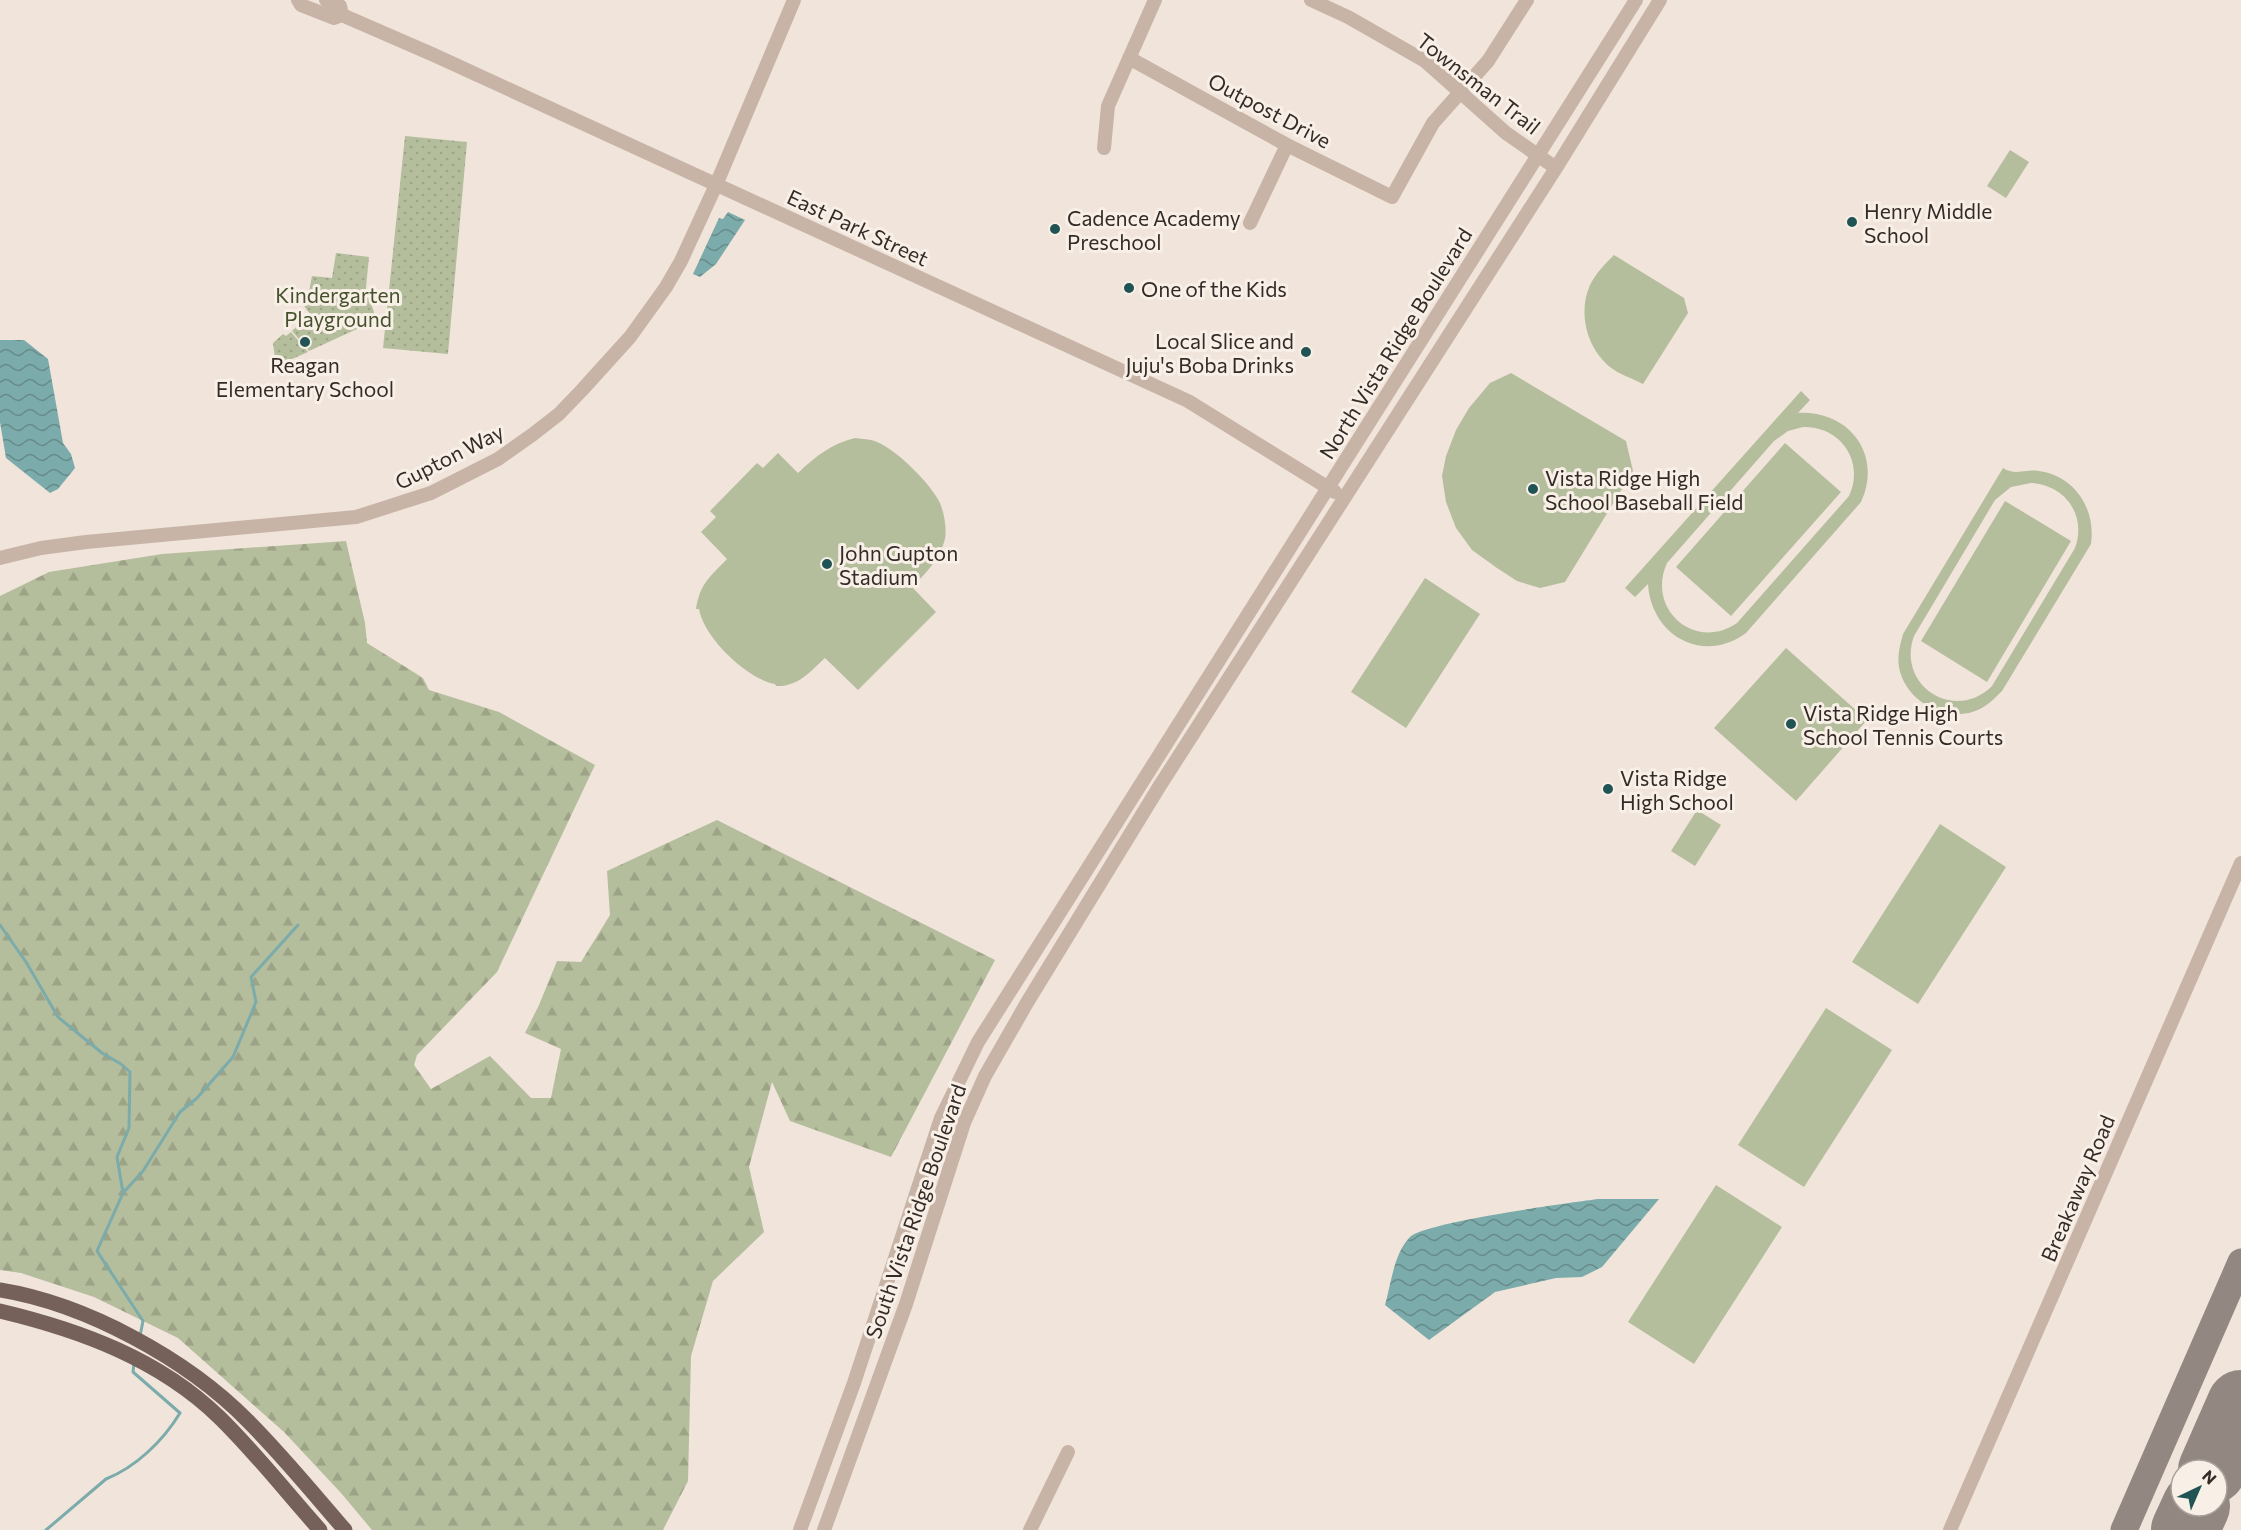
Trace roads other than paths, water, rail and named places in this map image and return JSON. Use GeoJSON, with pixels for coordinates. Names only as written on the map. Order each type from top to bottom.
{"type":"FeatureCollection","features":[{"type":"Feature","properties":{"kind":"main road"},"geometry":{"type":"LineString","coordinates":[[0,1290],[20,1293],[109,1326],[157,1351],[227,1402],[247,1420],[345,1530]]}},
{"type":"Feature","properties":{"kind":"main road"},"geometry":{"type":"LineString","coordinates":[[0,1311],[52,1324],[114,1347],[152,1367],[196,1398],[247,1446],[320,1530]]}},
{"type":"Feature","properties":{"kind":"main road"},"geometry":{"type":"LineString","coordinates":[[290,1496],[305,1484]]}},
{"type":"Feature","properties":{"kind":"street","name":"East Park Street"},"geometry":{"type":"LineString","coordinates":[[298,0],[301,5],[333,18],[342,15],[434,55],[1188,401],[1344,498]]}},
{"type":"Feature","properties":{"kind":"street","name":"East Park Street"},"geometry":{"type":"LineString","coordinates":[[326,0],[340,6],[342,15]]}},
{"type":"Feature","properties":{"kind":"street","name":"Gupton Way"},"geometry":{"type":"LineString","coordinates":[[0,558],[41,548],[86,542],[356,518],[431,493],[498,459],[559,414],[630,337],[666,287],[681,261],[716,185],[794,0]]}},
{"type":"Feature","properties":{"kind":"street"},"geometry":{"type":"LineString","coordinates":[[1104,148],[1108,106],[1155,0]]}},
{"type":"Feature","properties":{"kind":"street","name":"Townsman Trail"},"geometry":{"type":"LineString","coordinates":[[1311,0],[1348,17],[1418,57],[1506,133],[1556,168]]}},
{"type":"Feature","properties":{"kind":"street"},"geometry":{"type":"LineString","coordinates":[[1459,92],[1488,61],[1527,0]]}},
{"type":"Feature","properties":{"kind":"street","name":"North Vista Ridge Boulevard"},"geometry":{"type":"LineString","coordinates":[[1189,708],[1636,0]]}},
{"type":"Feature","properties":{"kind":"street","name":"North Vista Ridge Boulevard"},"geometry":{"type":"LineString","coordinates":[[1211,706],[1556,168],[1660,0]]}},
{"type":"Feature","properties":{"kind":"street","name":"Outpost Drive"},"geometry":{"type":"LineString","coordinates":[[1129,58],[1287,145],[1392,197],[1433,123],[1459,92]]}},
{"type":"Feature","properties":{"kind":"street"},"geometry":{"type":"LineString","coordinates":[[1250,223],[1287,145]]}},
{"type":"Feature","properties":{"kind":"street","name":"South Vista Ridge Boulevard"},"geometry":{"type":"LineString","coordinates":[[824,1530],[906,1304],[964,1123],[985,1076],[1034,991],[1211,706]]}},
{"type":"Feature","properties":{"kind":"street","name":"South Vista Ridge Boulevard"},"geometry":{"type":"LineString","coordinates":[[800,1530],[854,1383],[941,1118],[963,1070],[983,1034],[1189,708]]}},
{"type":"Feature","properties":{"kind":"street","name":"Breakaway Road"},"geometry":{"type":"LineString","coordinates":[[1950,1530],[2241,863]]}},
{"type":"Feature","properties":{"kind":"street"},"geometry":{"type":"LineString","coordinates":[[1030,1530],[1068,1452]]}},
{"type":"Feature","properties":{"kind":"water"},"geometry":{"type":"Polygon","coordinates":[[[728,212],[745,220],[716,264],[700,277],[693,274],[719,218],[723,219],[728,212]]]}},
{"type":"Feature","properties":{"kind":"water"},"geometry":{"type":"Polygon","coordinates":[[[0,340],[24,340],[48,359],[63,443],[71,454],[75,468],[58,489],[50,493],[6,458],[0,422],[0,340]]]}},
{"type":"Feature","properties":{"kind":"water"},"geometry":{"type":"Polygon","coordinates":[[[1598,1199],[1659,1199],[1602,1267],[1582,1277],[1556,1278],[1495,1292],[1429,1340],[1385,1305],[1400,1251],[1410,1237],[1421,1231],[1468,1219],[1598,1199]]]}},
{"type":"Feature","properties":{"kind":"waterway"},"geometry":{"type":"LineString","coordinates":[[0,925],[26,962],[58,1017],[102,1053],[130,1072],[129,1128],[117,1157],[123,1193]]}},
{"type":"Feature","properties":{"kind":"waterway"},"geometry":{"type":"LineString","coordinates":[[140,1336],[143,1321],[97,1251],[123,1193],[143,1171],[180,1112],[197,1098],[233,1057],[256,1002],[251,977],[298,925]]}},
{"type":"Feature","properties":{"kind":"waterway"},"geometry":{"type":"LineString","coordinates":[[46,1530],[106,1479],[128,1468],[148,1452],[180,1413],[133,1372],[134,1363]]}},
{"type":"Feature","properties":{"kind":"place","name":"Henry Middle School"},"geometry":{"type":"Point","coordinates":[1852,222]}},
{"type":"Feature","properties":{"kind":"place","name":"Cadence Academy Preschool"},"geometry":{"type":"Point","coordinates":[1055,229]}},
{"type":"Feature","properties":{"kind":"place","name":"One of the Kids"},"geometry":{"type":"Point","coordinates":[1129,288]}},
{"type":"Feature","properties":{"kind":"place","name":"Reagan Elementary School"},"geometry":{"type":"Point","coordinates":[305,342]}},
{"type":"Feature","properties":{"kind":"place","name":"Local Slice and Juju's Boba Drinks"},"geometry":{"type":"Point","coordinates":[1306,352]}},
{"type":"Feature","properties":{"kind":"place","name":"Vista Ridge High School Baseball Field"},"geometry":{"type":"Point","coordinates":[1533,489]}},
{"type":"Feature","properties":{"kind":"place","name":"John Gupton Stadium"},"geometry":{"type":"Point","coordinates":[827,564]}},
{"type":"Feature","properties":{"kind":"place","name":"Vista Ridge High School Tennis Courts"},"geometry":{"type":"Point","coordinates":[1791,724]}},
{"type":"Feature","properties":{"kind":"place","name":"Vista Ridge High School"},"geometry":{"type":"Point","coordinates":[1608,789]}},
{"type":"Feature","properties":{"kind":"park label","name":"Kindergarten Playground"},"geometry":{"type":"Point","coordinates":[338,306]}}]}
